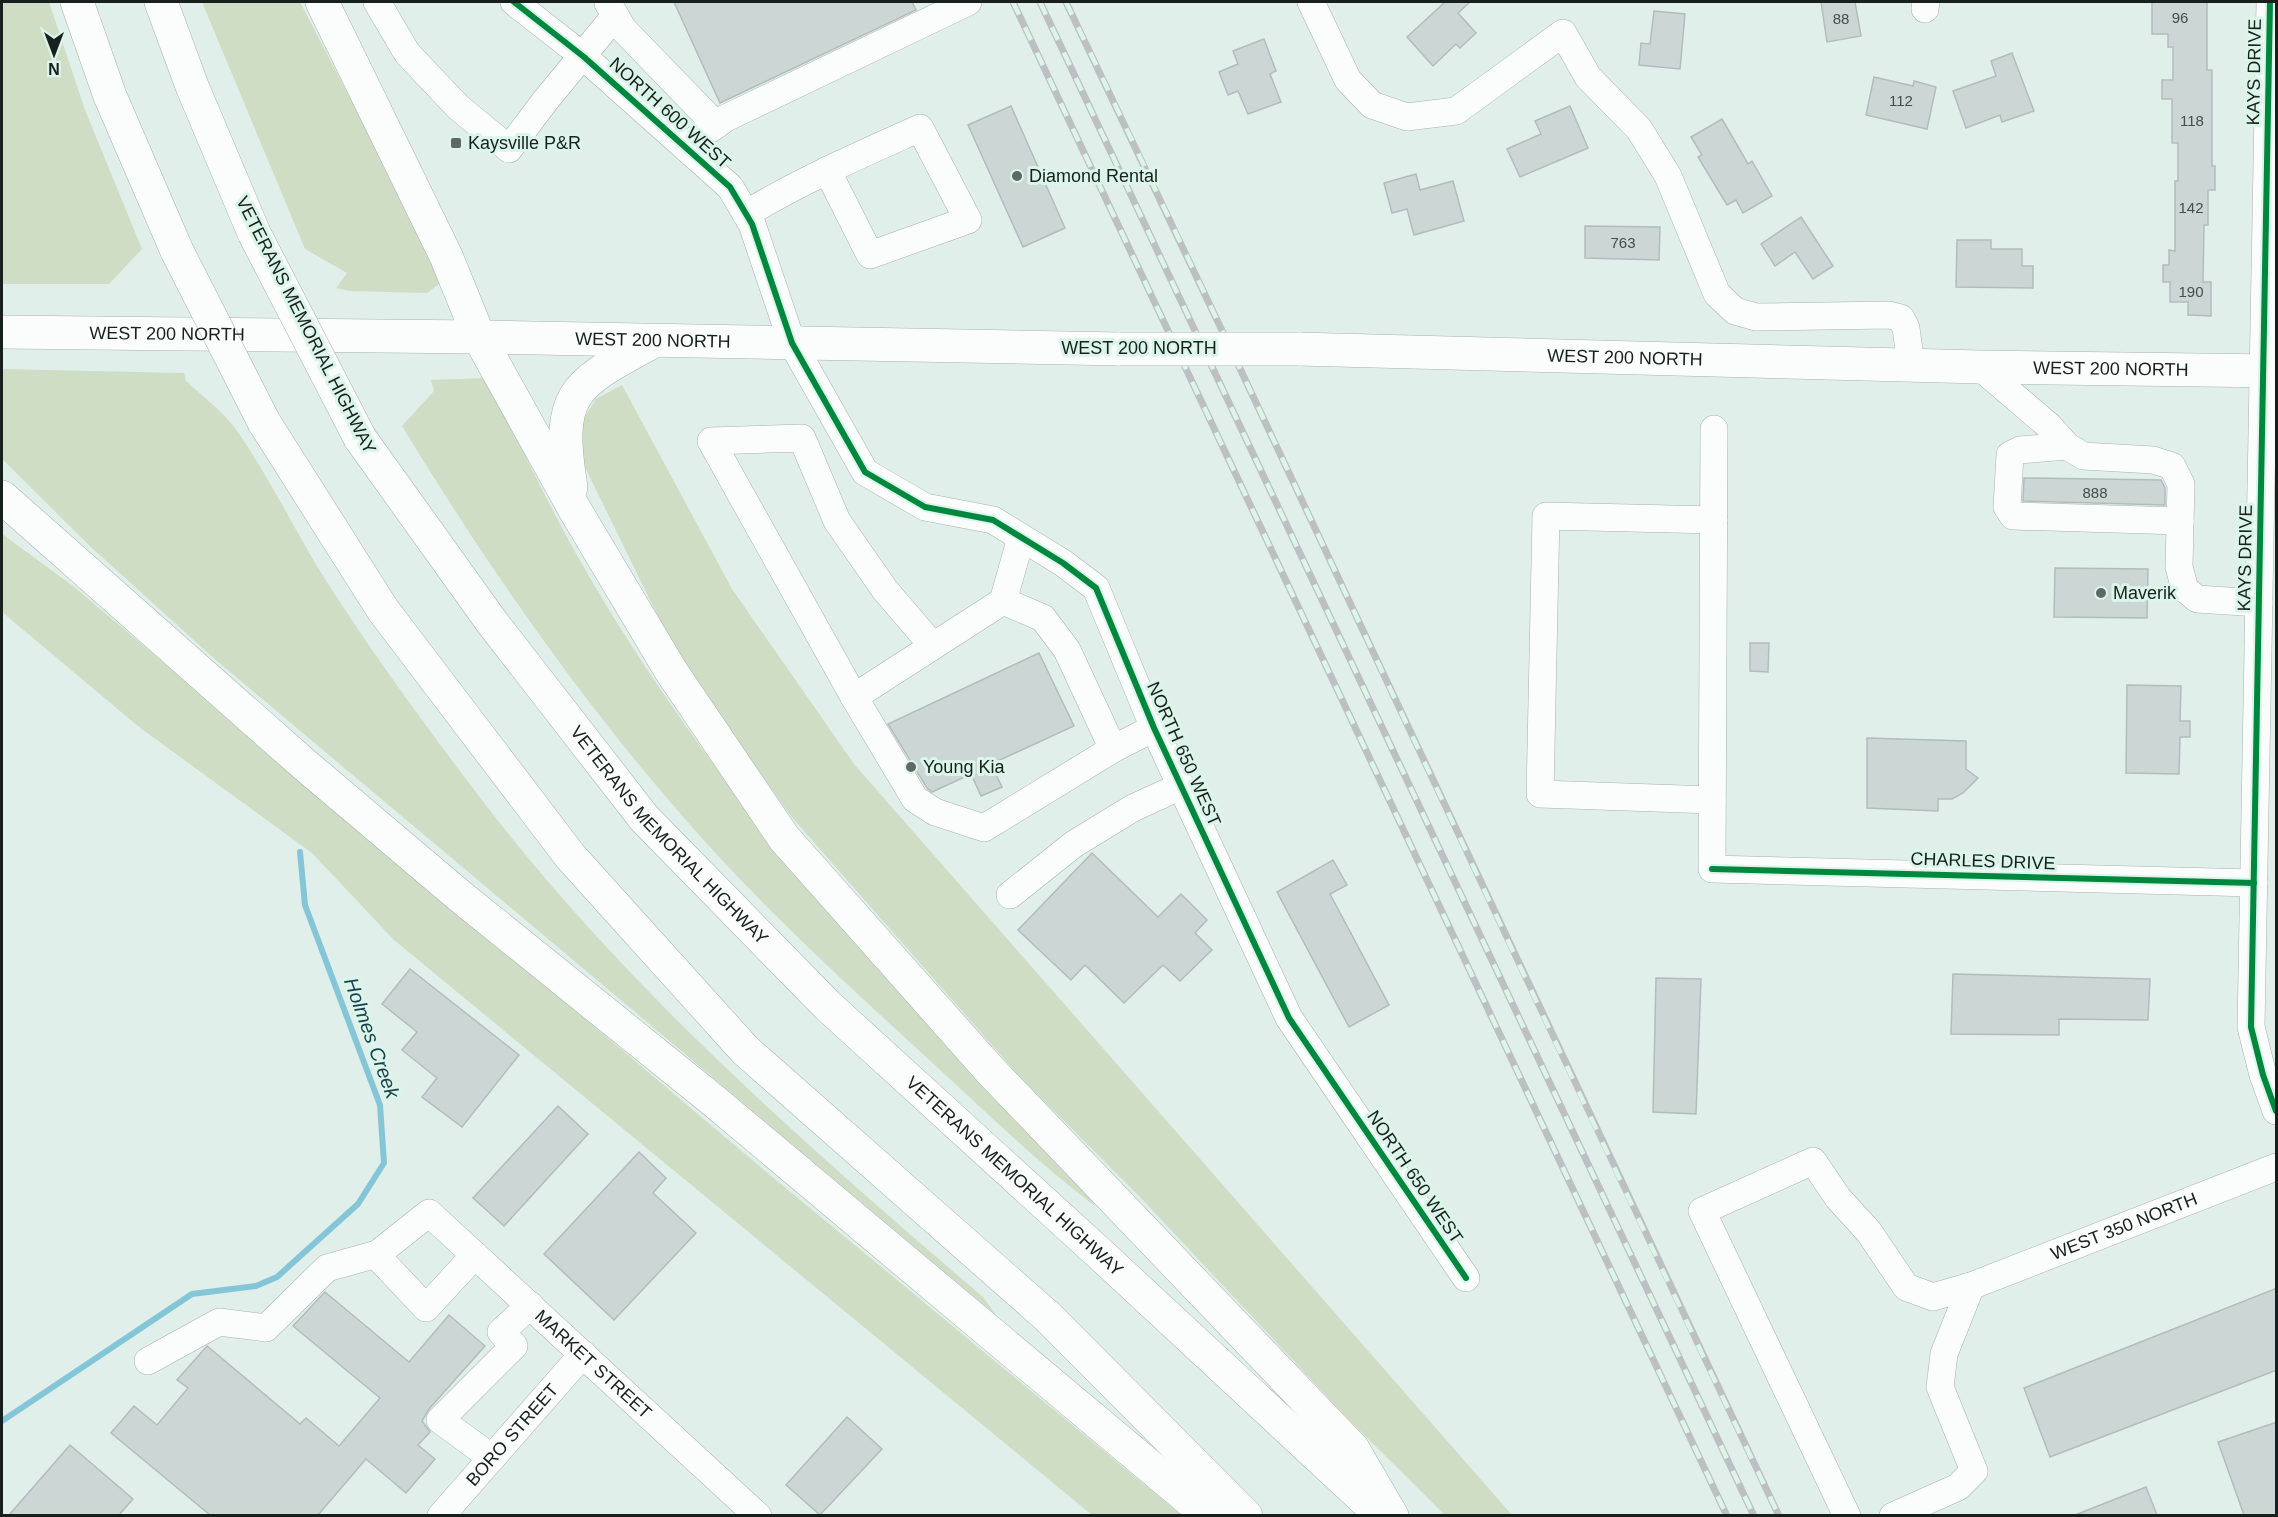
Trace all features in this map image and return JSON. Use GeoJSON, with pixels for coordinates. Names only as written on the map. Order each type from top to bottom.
{"type":"FeatureCollection","features":[{"type":"Feature","properties":{"kind":"main road"},"geometry":{"type":"LineString","coordinates":[[77,2],[110,96],[177,251],[264,422],[383,610],[570,856],[746,1050],[1048,1317],[1246,1515]]}},
{"type":"Feature","properties":{"kind":"main road","name":"VETERANS MEMORIAL HIGHWAY"},"geometry":{"type":"LineString","coordinates":[[160,2],[192,86],[254,233],[360,438],[491,621],[644,818],[826,1005],[1099,1253],[1381,1515]]}},
{"type":"Feature","properties":{"kind":"main road"},"geometry":{"type":"LineString","coordinates":[[322,2],[446,256],[479,337],[575,510],[671,671],[784,838],[989,1069],[1353,1449],[1392,1515]]}},
{"type":"Feature","properties":{"kind":"main road","name":"WEST 200 NORTH"},"geometry":{"type":"LineString","coordinates":[[2,332],[479,337],[1120,349],[1298,349],[1980,367],[2270,371]]}},
{"type":"Feature","properties":{"kind":"main road"},"geometry":{"type":"LineString","coordinates":[[575,510],[564,447],[566,424],[572,401],[580,387],[598,372],[654,341]]}},
{"type":"Feature","properties":{"kind":"main road"},"geometry":{"type":"LineString","coordinates":[[2,498],[305,765],[461,897],[714,1101],[1209,1515]]}},
{"type":"Feature","properties":{"kind":"street"},"geometry":{"type":"LineString","coordinates":[[377,2],[407,53],[458,107],[509,149],[544,101],[584,57],[611,9],[623,29],[716,125]]}},
{"type":"Feature","properties":{"kind":"street","name":"NORTH 600 WEST"},"geometry":{"type":"LineString","coordinates":[[514,2],[584,57],[730,187],[753,224],[792,343]]}},
{"type":"Feature","properties":{"kind":"street"},"geometry":{"type":"LineString","coordinates":[[686,146],[726,118],[968,2]]}},
{"type":"Feature","properties":{"kind":"street"},"geometry":{"type":"LineString","coordinates":[[1311,2],[1348,80],[1372,105],[1407,117],[1456,111],[1563,33],[1588,77],[1639,129],[1668,176],[1717,294],[1735,311],[1756,317],[1889,315],[1900,318],[1906,328],[1911,365]]}},
{"type":"Feature","properties":{"kind":"street","name":"KAYS DRIVE"},"geometry":{"type":"LineString","coordinates":[[2270,2],[2270,371],[2259,603],[2251,1027],[2263,1075],[2277,1111]]}},
{"type":"Feature","properties":{"kind":"street"},"geometry":{"type":"LineString","coordinates":[[746,214],[794,185],[827,170],[920,128],[968,220],[870,255],[827,170]]}},
{"type":"Feature","properties":{"kind":"street","name":"NORTH 650 WEST"},"geometry":{"type":"LineString","coordinates":[[792,343],[865,472],[925,507],[993,520],[1063,563],[1096,588],[1180,786],[1289,1018],[1466,1278]]}},
{"type":"Feature","properties":{"kind":"street"},"geometry":{"type":"LineString","coordinates":[[1980,367],[2049,426],[2067,446],[2083,456],[2153,460],[2172,466],[2181,484],[2179,567],[2185,589],[2197,599],[2259,603]]}},
{"type":"Feature","properties":{"kind":"street"},"geometry":{"type":"LineString","coordinates":[[1714,429],[1714,520],[1712,800],[1540,794],[1546,516],[1714,520]]}},
{"type":"Feature","properties":{"kind":"street"},"geometry":{"type":"LineString","coordinates":[[933,646],[885,590],[837,521],[802,438],[711,441],[854,697],[915,799],[935,812],[984,828],[1113,749],[1154,728]]}},
{"type":"Feature","properties":{"kind":"street"},"geometry":{"type":"LineString","coordinates":[[2067,446],[2020,450],[2010,455],[2007,507],[2013,516],[2180,522]]}},
{"type":"Feature","properties":{"kind":"street"},"geometry":{"type":"LineString","coordinates":[[854,697],[1003,601],[1021,538]]}},
{"type":"Feature","properties":{"kind":"street"},"geometry":{"type":"LineString","coordinates":[[1003,601],[1043,618],[1067,650],[1113,749]]}},
{"type":"Feature","properties":{"kind":"street"},"geometry":{"type":"LineString","coordinates":[[1010,895],[1074,844],[1133,808],[1180,786]]}},
{"type":"Feature","properties":{"kind":"street","name":"CHARLES DRIVE"},"geometry":{"type":"LineString","coordinates":[[1712,800],[1712,869],[2254,883]]}},
{"type":"Feature","properties":{"kind":"street","name":"WEST 350 NORTH"},"geometry":{"type":"LineString","coordinates":[[1847,1515],[1702,1211],[1813,1161],[1838,1198],[1869,1232],[1906,1287],[1933,1297],[1971,1286],[2277,1167]]}},
{"type":"Feature","properties":{"kind":"street","name":"MARKET STREET"},"geometry":{"type":"LineString","coordinates":[[377,1254],[429,1213],[758,1515]]}},
{"type":"Feature","properties":{"kind":"street"},"geometry":{"type":"LineString","coordinates":[[148,1361],[219,1322],[266,1328],[327,1268],[377,1254],[426,1308],[475,1255]]}},
{"type":"Feature","properties":{"kind":"street"},"geometry":{"type":"LineString","coordinates":[[1893,1515],[1958,1487],[1974,1472],[1940,1387],[1944,1354],[1971,1286]]}},
{"type":"Feature","properties":{"kind":"street"},"geometry":{"type":"LineString","coordinates":[[492,1458],[440,1420],[514,1346],[501,1332],[530,1305]]}},
{"type":"Feature","properties":{"kind":"street","name":"BORO STREET"},"geometry":{"type":"LineString","coordinates":[[441,1515],[583,1354]]}},
{"type":"Feature","properties":{"kind":"green space"},"geometry":{"type":"Polygon","coordinates":[[[2,2],[49,2],[85,110],[142,249],[109,284],[2,284],[2,2]]]}},
{"type":"Feature","properties":{"kind":"green space"},"geometry":{"type":"Polygon","coordinates":[[[202,2],[300,2],[441,273],[439,284],[427,293],[349,291],[336,288],[347,273],[305,249],[202,2]]]}},
{"type":"Feature","properties":{"kind":"green space"},"geometry":{"type":"Polygon","coordinates":[[[2,369],[184,373],[186,381],[235,428],[323,576],[359,631],[455,765],[531,862],[652,995],[716,1058],[848,1180],[983,1297],[997,1316],[217,661],[92,548],[2,459],[2,369]]]}},
{"type":"Feature","properties":{"kind":"green space"},"geometry":{"type":"Polygon","coordinates":[[[487,378],[583,566],[653,678],[729,785],[755,820],[1090,1195],[1095,1206],[1008,1133],[772,912],[713,851],[646,773],[535,629],[467,529],[402,426],[434,391],[431,380],[487,378]]]}},
{"type":"Feature","properties":{"kind":"green space"},"geometry":{"type":"Polygon","coordinates":[[[622,385],[732,589],[854,764],[1512,1515],[1445,1515],[1350,1421],[1140,1197],[1019,1076],[790,815],[673,647],[578,453],[581,413],[586,415],[596,399],[622,385]]]}},
{"type":"Feature","properties":{"kind":"green space"},"geometry":{"type":"Polygon","coordinates":[[[2,534],[73,586],[764,1170],[1181,1515],[1092,1515],[394,940],[312,853],[139,727],[2,612],[2,534]]]}},
{"type":"Feature","properties":{"kind":"building"},"geometry":{"type":"Polygon","coordinates":[[[674,2],[912,2],[916,10],[720,103],[674,2]]]}},
{"type":"Feature","properties":{"kind":"building"},"geometry":{"type":"Polygon","coordinates":[[[1445,2],[1470,2],[1458,13],[1476,33],[1460,48],[1456,44],[1433,66],[1407,37],[1445,2]]]}},
{"type":"Feature","properties":{"kind":"building"},"geometry":{"type":"Polygon","coordinates":[[[1821,2],[1855,2],[1861,36],[1827,42],[1821,2]]]}},
{"type":"Feature","properties":{"kind":"building"},"geometry":{"type":"Polygon","coordinates":[[[2152,2],[2207,2],[2207,70],[2212,70],[2212,166],[2215,166],[2215,190],[2208,190],[2208,225],[2204,225],[2203,282],[2211,282],[2211,316],[2188,315],[2188,302],[2170,302],[2170,282],[2163,282],[2163,265],[2169,265],[2169,250],[2175,251],[2175,181],[2178,181],[2178,143],[2172,143],[2172,99],[2162,99],[2162,80],[2173,80],[2173,47],[2168,47],[2168,34],[2152,34],[2152,2]]]}},
{"type":"Feature","properties":{"kind":"building"},"geometry":{"type":"Polygon","coordinates":[[[1654,11],[1685,14],[1680,69],[1639,65],[1641,43],[1650,44],[1654,11]]]}},
{"type":"Feature","properties":{"kind":"building"},"geometry":{"type":"Polygon","coordinates":[[[1264,39],[1276,71],[1270,74],[1281,102],[1248,114],[1238,91],[1228,95],[1219,72],[1238,64],[1233,51],[1264,39]]]}},
{"type":"Feature","properties":{"kind":"building"},"geometry":{"type":"Polygon","coordinates":[[[2012,53],[2034,111],[2002,122],[2000,115],[1966,128],[1953,91],[1996,76],[1991,61],[2012,53]]]}},
{"type":"Feature","properties":{"kind":"building"},"geometry":{"type":"Polygon","coordinates":[[[1874,77],[1913,86],[1914,81],[1936,87],[1927,129],[1866,115],[1874,77]]]}},
{"type":"Feature","properties":{"kind":"building","name":"Diamond Rental"},"geometry":{"type":"Polygon","coordinates":[[[1011,106],[1065,228],[1023,247],[968,125],[1011,106]]]}},
{"type":"Feature","properties":{"kind":"building"},"geometry":{"type":"Polygon","coordinates":[[[1570,106],[1588,148],[1520,177],[1507,149],[1541,134],[1535,121],[1570,106]]]}},
{"type":"Feature","properties":{"kind":"building"},"geometry":{"type":"Polygon","coordinates":[[[1722,119],[1748,164],[1752,161],[1772,196],[1743,213],[1736,200],[1727,205],[1698,157],[1702,155],[1691,137],[1722,119]]]}},
{"type":"Feature","properties":{"kind":"building"},"geometry":{"type":"Polygon","coordinates":[[[1416,174],[1420,190],[1453,181],[1464,221],[1414,235],[1407,209],[1392,213],[1384,183],[1416,174]]]}},
{"type":"Feature","properties":{"kind":"building"},"geometry":{"type":"Polygon","coordinates":[[[1801,217],[1833,266],[1813,279],[1795,252],[1775,266],[1761,244],[1801,217]]]}},
{"type":"Feature","properties":{"kind":"building"},"geometry":{"type":"Polygon","coordinates":[[[1585,226],[1660,227],[1659,260],[1585,258],[1585,226]]]}},
{"type":"Feature","properties":{"kind":"building"},"geometry":{"type":"Polygon","coordinates":[[[1957,240],[1991,240],[1991,249],[2022,249],[2022,266],[2033,266],[2033,288],[1956,287],[1957,240]]]}},
{"type":"Feature","properties":{"kind":"building"},"geometry":{"type":"Polygon","coordinates":[[[2024,478],[2161,480],[2165,488],[2165,505],[2023,501],[2024,478]]]}},
{"type":"Feature","properties":{"kind":"building","name":"Maverik"},"geometry":{"type":"Polygon","coordinates":[[[2055,568],[2148,569],[2147,618],[2054,617],[2055,568]]]}},
{"type":"Feature","properties":{"kind":"building"},"geometry":{"type":"Polygon","coordinates":[[[1750,643],[1769,643],[1768,672],[1750,671],[1750,643]]]}},
{"type":"Feature","properties":{"kind":"building"},"geometry":{"type":"Polygon","coordinates":[[[1039,653],[1074,726],[991,764],[1002,787],[981,796],[971,774],[932,792],[927,788],[888,724],[1039,653]]]}},
{"type":"Feature","properties":{"kind":"building"},"geometry":{"type":"Polygon","coordinates":[[[2127,685],[2181,686],[2180,721],[2190,721],[2190,737],[2180,737],[2179,774],[2126,773],[2127,685]]]}},
{"type":"Feature","properties":{"kind":"building"},"geometry":{"type":"Polygon","coordinates":[[[1867,738],[1966,741],[1966,769],[1978,778],[1963,793],[1952,799],[1938,799],[1938,811],[1867,808],[1867,738]]]}},
{"type":"Feature","properties":{"kind":"building"},"geometry":{"type":"Polygon","coordinates":[[[1092,853],[1158,917],[1181,894],[1207,920],[1195,933],[1212,950],[1180,981],[1163,965],[1124,1003],[1085,965],[1071,980],[1018,930],[1092,853]]]}},
{"type":"Feature","properties":{"kind":"building"},"geometry":{"type":"Polygon","coordinates":[[[1333,860],[1347,885],[1330,894],[1389,1005],[1349,1027],[1277,892],[1333,860]]]}},
{"type":"Feature","properties":{"kind":"building"},"geometry":{"type":"Polygon","coordinates":[[[410,969],[519,1055],[462,1127],[422,1097],[437,1078],[402,1050],[417,1032],[382,1004],[410,969]]]}},
{"type":"Feature","properties":{"kind":"building"},"geometry":{"type":"Polygon","coordinates":[[[1953,974],[2150,979],[2148,1020],[2059,1019],[2059,1035],[1951,1034],[1953,974]]]}},
{"type":"Feature","properties":{"kind":"building"},"geometry":{"type":"Polygon","coordinates":[[[1656,978],[1701,979],[1696,1114],[1653,1112],[1656,978]]]}},
{"type":"Feature","properties":{"kind":"building"},"geometry":{"type":"Polygon","coordinates":[[[558,1106],[588,1134],[504,1226],[473,1198],[558,1106]]]}},
{"type":"Feature","properties":{"kind":"building"},"geometry":{"type":"Polygon","coordinates":[[[639,1152],[666,1178],[653,1193],[696,1233],[614,1320],[544,1254],[639,1152]]]}},
{"type":"Feature","properties":{"kind":"building"},"geometry":{"type":"Polygon","coordinates":[[[2277,1288],[2277,1370],[2050,1457],[2024,1388],[2277,1288]]]}},
{"type":"Feature","properties":{"kind":"building"},"geometry":{"type":"Polygon","coordinates":[[[325,1292],[409,1362],[449,1315],[485,1346],[429,1409],[422,1421],[430,1432],[418,1445],[435,1459],[406,1493],[366,1459],[318,1515],[210,1515],[111,1433],[134,1406],[157,1425],[188,1388],[177,1380],[207,1346],[300,1424],[306,1418],[339,1446],[380,1398],[293,1326],[325,1292]]]}},
{"type":"Feature","properties":{"kind":"building"},"geometry":{"type":"Polygon","coordinates":[[[847,1417],[882,1449],[820,1515],[786,1485],[847,1417]]]}},
{"type":"Feature","properties":{"kind":"building"},"geometry":{"type":"Polygon","coordinates":[[[2277,1422],[2277,1515],[2244,1515],[2218,1442],[2277,1422]]]}},
{"type":"Feature","properties":{"kind":"building"},"geometry":{"type":"Polygon","coordinates":[[[70,1445],[133,1499],[119,1515],[9,1515],[70,1445]]]}},
{"type":"Feature","properties":{"kind":"building"},"geometry":{"type":"Polygon","coordinates":[[[2146,1487],[2157,1515],[2075,1515],[2146,1487]]]}},
{"type":"Feature","properties":{"kind":"waterway","name":"Holmes Creek"},"geometry":{"type":"LineString","coordinates":[[2,1421],[192,1294],[256,1286],[277,1277],[358,1204],[384,1163],[380,1105],[305,905],[300,852]]}},
{"type":"Feature","properties":{"kind":"railway"},"geometry":{"type":"LineString","coordinates":[[1013,2],[1727,1516]]}},
{"type":"Feature","properties":{"kind":"railway"},"geometry":{"type":"LineString","coordinates":[[1040,2],[1754,1516]]}},
{"type":"Feature","properties":{"kind":"railway"},"geometry":{"type":"LineString","coordinates":[[1066,2],[1779,1516]]}},
{"type":"Feature","properties":{"kind":"cycle path"},"geometry":{"type":"LineString","coordinates":[[514,2],[584,57],[730,187],[752,224],[792,343],[865,472],[925,507],[993,520],[1063,563],[1096,588],[1154,728],[1289,1018],[1466,1278]]}},
{"type":"Feature","properties":{"kind":"cycle path"},"geometry":{"type":"LineString","coordinates":[[2270,2],[2251,1027],[2263,1075],[2276,1111]]}},
{"type":"Feature","properties":{"kind":"cycle path"},"geometry":{"type":"LineString","coordinates":[[1712,869],[2254,883]]}},
{"type":"Feature","properties":{"kind":"place","name":"Kaysville P&R"},"geometry":{"type":"Point","coordinates":[456,143]}},
{"type":"Feature","properties":{"kind":"place","name":"Diamond Rental"},"geometry":{"type":"Point","coordinates":[1017,176]}},
{"type":"Feature","properties":{"kind":"place","name":"Maverik"},"geometry":{"type":"Point","coordinates":[2101,593]}},
{"type":"Feature","properties":{"kind":"place","name":"Young Kia"},"geometry":{"type":"Point","coordinates":[911,767]}}]}
